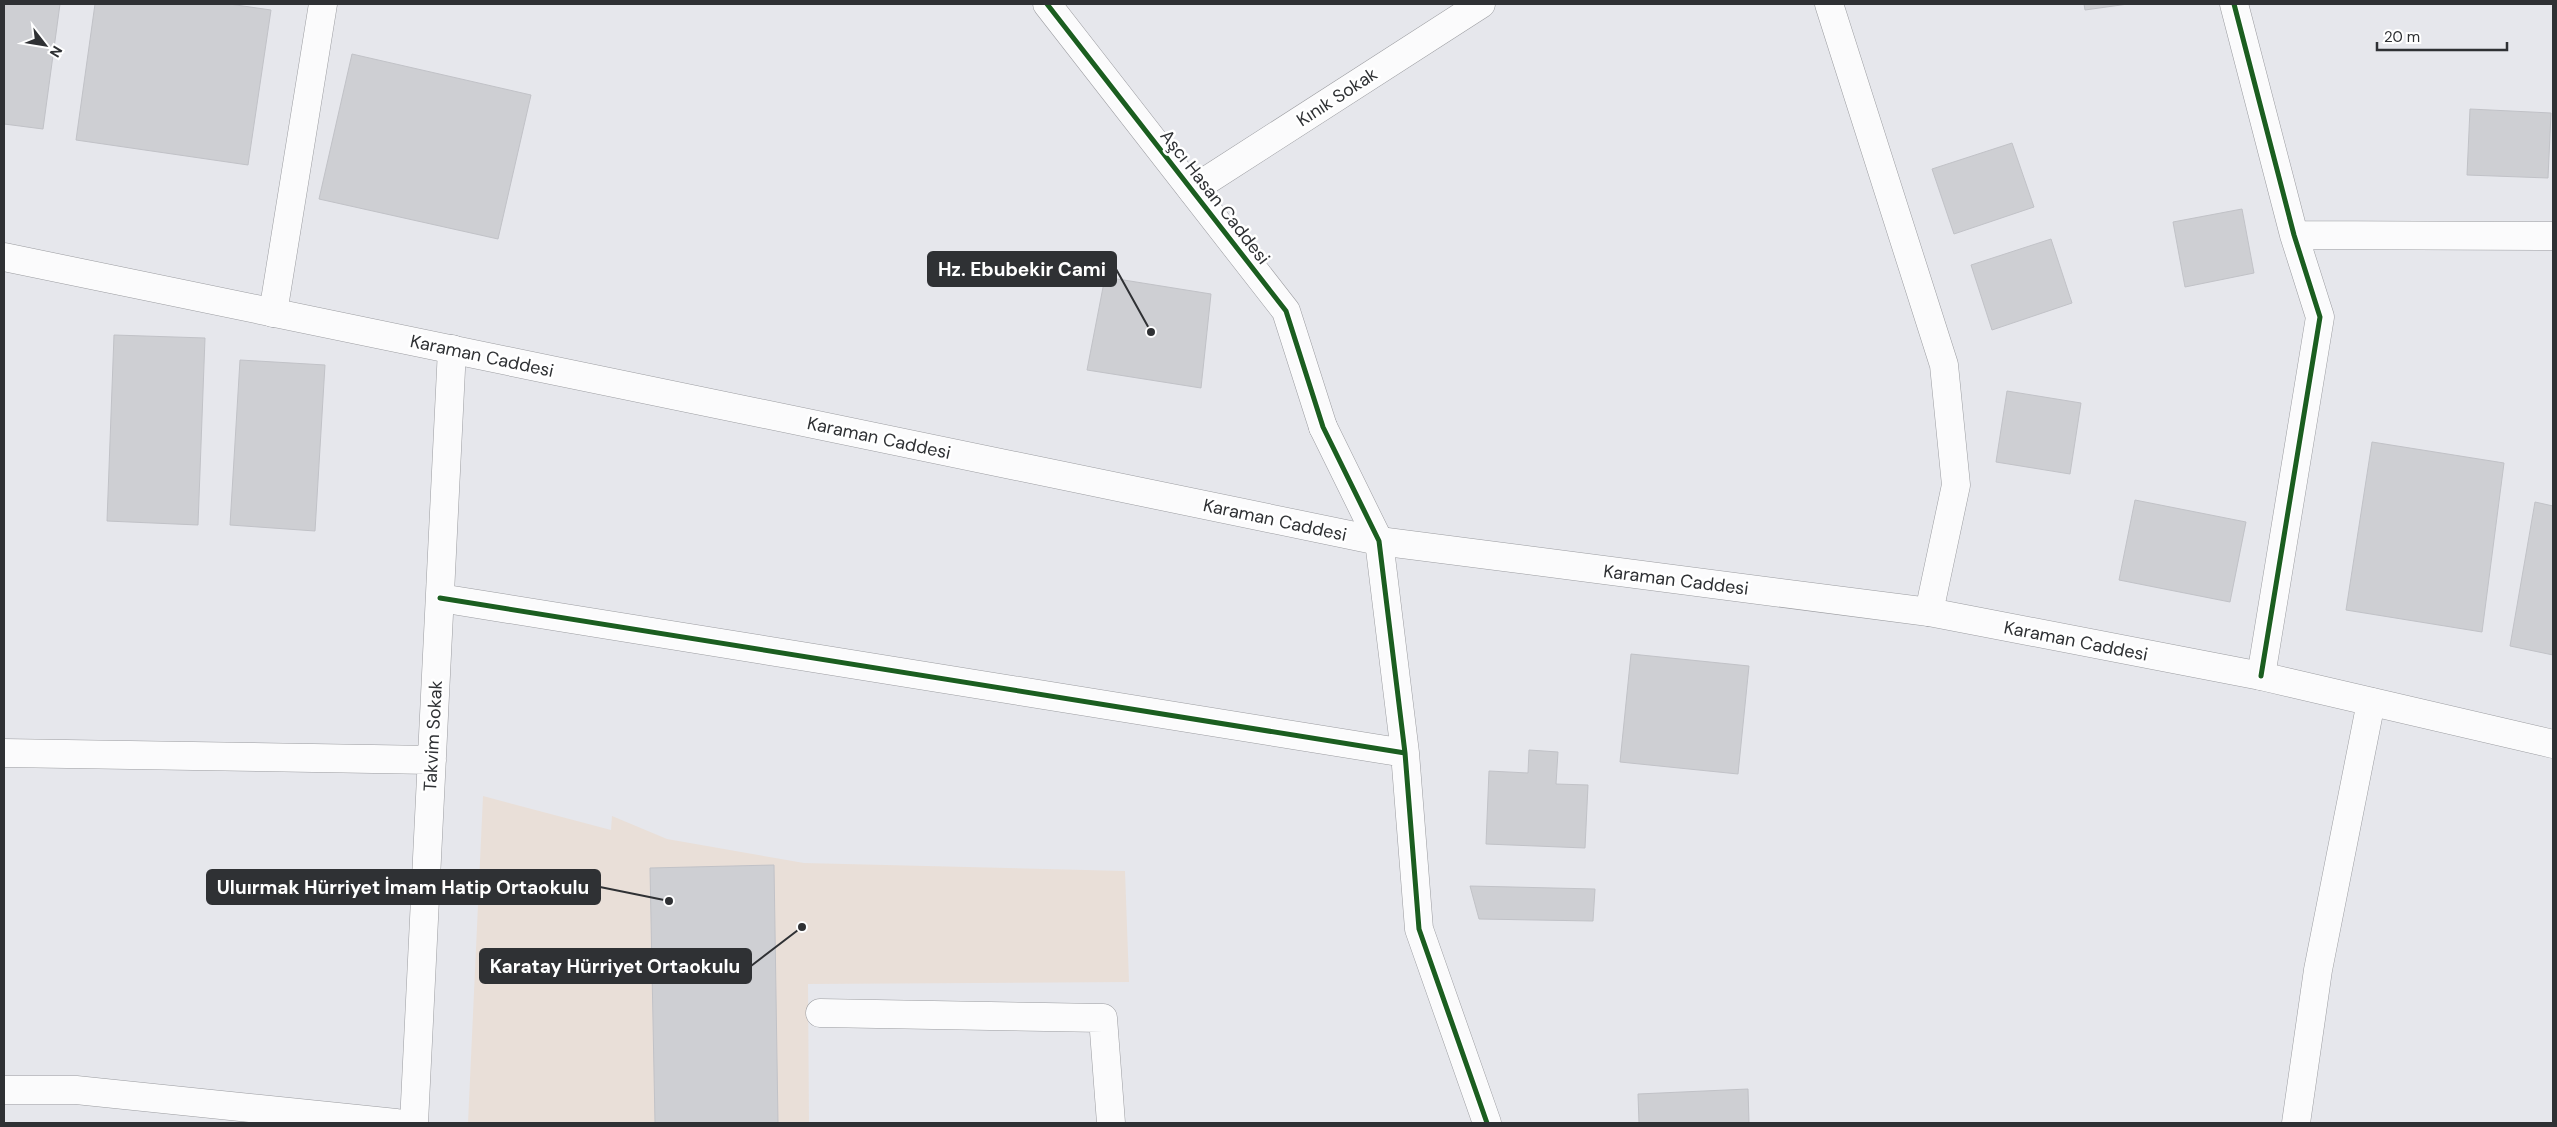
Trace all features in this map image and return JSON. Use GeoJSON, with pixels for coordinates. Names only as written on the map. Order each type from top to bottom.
{"type":"FeatureCollection","features":[{"type":"Feature","properties":{"kind":"street"},"geometry":{"type":"LineString","coordinates":[[273,313],[323,4]]}},
{"type":"Feature","properties":{"kind":"street","name":"Aşcı Hasan Caddesi"},"geometry":{"type":"LineString","coordinates":[[1047,4],[1286,311],[1323,428],[1379,541],[1405,754],[1420,929],[1487,1123]]}},
{"type":"Feature","properties":{"kind":"street","name":"Kınık Sokak"},"geometry":{"type":"LineString","coordinates":[[1192,190],[1481,4]]}},
{"type":"Feature","properties":{"kind":"street"},"geometry":{"type":"LineString","coordinates":[[1829,4],[1944,365],[1956,486],[1929,612]]}},
{"type":"Feature","properties":{"kind":"street"},"geometry":{"type":"LineString","coordinates":[[2234,4],[2294,235],[2320,317],[2261,676]]}},
{"type":"Feature","properties":{"kind":"street"},"geometry":{"type":"LineString","coordinates":[[2294,235],[2553,236]]}},
{"type":"Feature","properties":{"kind":"street","name":"Karaman Caddesi"},"geometry":{"type":"LineString","coordinates":[[4,257],[1379,541],[1929,612],[2261,676],[2553,744]]}},
{"type":"Feature","properties":{"kind":"street","name":"Takvim Sokak"},"geometry":{"type":"LineString","coordinates":[[414,1123],[452,350]]}},
{"type":"Feature","properties":{"kind":"street"},"geometry":{"type":"LineString","coordinates":[[440,598],[1405,754]]}},
{"type":"Feature","properties":{"kind":"street"},"geometry":{"type":"LineString","coordinates":[[2296,1123],[2318,970],[2371,702]]}},
{"type":"Feature","properties":{"kind":"street"},"geometry":{"type":"LineString","coordinates":[[4,754],[432,760]]}},
{"type":"Feature","properties":{"kind":"street"},"geometry":{"type":"LineString","coordinates":[[820,1013],[1103,1018],[1111,1123]]}},
{"type":"Feature","properties":{"kind":"street"},"geometry":{"type":"LineString","coordinates":[[4,1090],[76,1090],[396,1123]]}},
{"type":"Feature","properties":{"kind":"shaded area"},"geometry":{"type":"Polygon","coordinates":[[[483,796],[611,830],[612,816],[667,839],[804,863],[1125,871],[1129,982],[808,984],[809,1123],[468,1123],[483,796]]]}},
{"type":"Feature","properties":{"kind":"building"},"geometry":{"type":"Polygon","coordinates":[[[4,4],[60,4],[43,129],[4,124],[4,4]]]}},
{"type":"Feature","properties":{"kind":"building"},"geometry":{"type":"Polygon","coordinates":[[[95,4],[229,4],[271,10],[248,165],[76,140],[95,4]]]}},
{"type":"Feature","properties":{"kind":"building"},"geometry":{"type":"Polygon","coordinates":[[[2084,4],[2128,4],[2085,10],[2084,4]]]}},
{"type":"Feature","properties":{"kind":"building"},"geometry":{"type":"Polygon","coordinates":[[[352,54],[531,95],[498,239],[319,199],[352,54]]]}},
{"type":"Feature","properties":{"kind":"building"},"geometry":{"type":"Polygon","coordinates":[[[2470,109],[2551,113],[2548,178],[2467,175],[2470,109]]]}},
{"type":"Feature","properties":{"kind":"building"},"geometry":{"type":"Polygon","coordinates":[[[2012,143],[2034,207],[1954,234],[1932,169],[2012,143]]]}},
{"type":"Feature","properties":{"kind":"building"},"geometry":{"type":"Polygon","coordinates":[[[2242,209],[2254,273],[2185,287],[2173,222],[2242,209]]]}},
{"type":"Feature","properties":{"kind":"building"},"geometry":{"type":"Polygon","coordinates":[[[2051,239],[2072,303],[1992,330],[1971,265],[2051,239]]]}},
{"type":"Feature","properties":{"kind":"building"},"geometry":{"type":"Polygon","coordinates":[[[1105,277],[1211,294],[1201,388],[1087,370],[1105,277]]]}},
{"type":"Feature","properties":{"kind":"building"},"geometry":{"type":"Polygon","coordinates":[[[114,335],[205,338],[198,525],[107,521],[114,335]]]}},
{"type":"Feature","properties":{"kind":"building"},"geometry":{"type":"Polygon","coordinates":[[[240,360],[325,365],[315,531],[230,525],[240,360]]]}},
{"type":"Feature","properties":{"kind":"building"},"geometry":{"type":"Polygon","coordinates":[[[2007,391],[2081,403],[2070,474],[1996,462],[2007,391]]]}},
{"type":"Feature","properties":{"kind":"building"},"geometry":{"type":"Polygon","coordinates":[[[2372,442],[2504,463],[2482,632],[2346,610],[2372,442]]]}},
{"type":"Feature","properties":{"kind":"building"},"geometry":{"type":"Polygon","coordinates":[[[2135,500],[2246,522],[2230,602],[2119,580],[2135,500]]]}},
{"type":"Feature","properties":{"kind":"building"},"geometry":{"type":"Polygon","coordinates":[[[2535,502],[2553,506],[2553,655],[2510,646],[2535,502]]]}},
{"type":"Feature","properties":{"kind":"building"},"geometry":{"type":"Polygon","coordinates":[[[1631,654],[1749,666],[1738,774],[1620,762],[1631,654]]]}},
{"type":"Feature","properties":{"kind":"building"},"geometry":{"type":"Polygon","coordinates":[[[1529,750],[1558,752],[1556,784],[1588,785],[1585,848],[1486,844],[1489,771],[1528,773],[1529,750]]]}},
{"type":"Feature","properties":{"kind":"building"},"geometry":{"type":"Polygon","coordinates":[[[774,865],[778,1123],[655,1123],[650,868],[774,865]]]}},
{"type":"Feature","properties":{"kind":"building"},"geometry":{"type":"Polygon","coordinates":[[[1470,886],[1595,889],[1593,921],[1479,919],[1470,886]]]}},
{"type":"Feature","properties":{"kind":"building"},"geometry":{"type":"Polygon","coordinates":[[[1748,1089],[1749,1123],[1639,1123],[1638,1094],[1748,1089]]]}},
{"type":"Feature","properties":{"kind":"cycle path"},"geometry":{"type":"LineString","coordinates":[[1047,4],[1286,311],[1323,427],[1379,541],[1405,753],[1419,929],[1487,1123]]}},
{"type":"Feature","properties":{"kind":"cycle path"},"geometry":{"type":"LineString","coordinates":[[2234,4],[2294,235],[2320,317],[2261,676]]}},
{"type":"Feature","properties":{"kind":"cycle path"},"geometry":{"type":"LineString","coordinates":[[440,598],[1405,753]]}},
{"type":"Feature","properties":{"kind":"place","name":"Hz. Ebubekir Cami"},"geometry":{"type":"Point","coordinates":[1151,332]}},
{"type":"Feature","properties":{"kind":"place","name":"Uluırmak Hürriyet İmam Hatip Ortaokulu"},"geometry":{"type":"Point","coordinates":[669,901]}},
{"type":"Feature","properties":{"kind":"place","name":"Karatay Hürriyet Ortaokulu"},"geometry":{"type":"Point","coordinates":[802,927]}}]}
